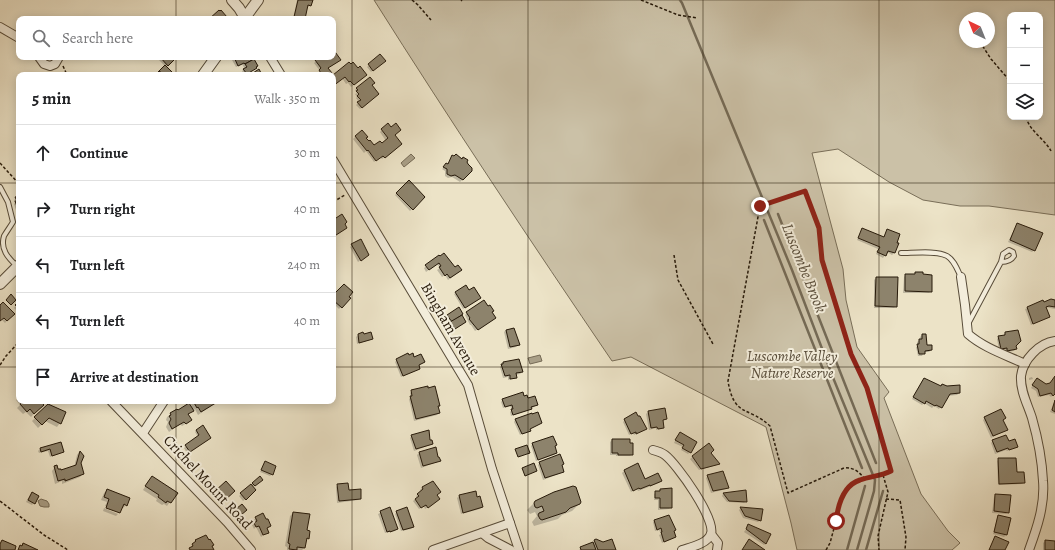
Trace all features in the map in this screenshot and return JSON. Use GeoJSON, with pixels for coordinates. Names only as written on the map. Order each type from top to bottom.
{"type":"FeatureCollection","features":[{"type":"Feature","properties":{"kind":"street"},"geometry":{"type":"LineString","coordinates":[[232,0],[243,16]]}},
{"type":"Feature","properties":{"kind":"street"},"geometry":{"type":"LineString","coordinates":[[247,16],[258,0]]}},
{"type":"Feature","properties":{"kind":"street"},"geometry":{"type":"LineString","coordinates":[[0,27],[16,36]]}},
{"type":"Feature","properties":{"kind":"street"},"geometry":{"type":"LineString","coordinates":[[41,60],[44,64],[50,66],[56,64],[58,60]]}},
{"type":"Feature","properties":{"kind":"street"},"geometry":{"type":"LineString","coordinates":[[205,72],[214,60]]}},
{"type":"Feature","properties":{"kind":"street"},"geometry":{"type":"LineString","coordinates":[[272,60],[279,72]]}},
{"type":"Feature","properties":{"kind":"street","name":"Bingham Avenue"},"geometry":{"type":"LineString","coordinates":[[336,165],[468,385],[492,469],[519,550]]}},
{"type":"Feature","properties":{"kind":"street"},"geometry":{"type":"LineString","coordinates":[[0,284],[16,268]]}},
{"type":"Feature","properties":{"kind":"street"},"geometry":{"type":"LineString","coordinates":[[961,277],[966,305],[968,334],[995,350],[1026,364]]}},
{"type":"Feature","properties":{"kind":"street"},"geometry":{"type":"LineString","coordinates":[[1029,550],[1040,517],[1043,482],[1038,440],[1023,391],[1021,376],[1026,364],[1037,350],[1049,342],[1055,341]]}},
{"type":"Feature","properties":{"kind":"street","name":"Crichel Mount Road"},"geometry":{"type":"LineString","coordinates":[[114,404],[228,522],[251,550]]}},
{"type":"Feature","properties":{"kind":"street","name":"Crichel Mount Road"},"geometry":{"type":"LineString","coordinates":[[143,433],[162,404]]}},
{"type":"Feature","properties":{"kind":"street"},"geometry":{"type":"LineString","coordinates":[[653,450],[670,459],[690,485],[710,523],[711,534],[718,543],[717,550]]}},
{"type":"Feature","properties":{"kind":"street"},"geometry":{"type":"LineString","coordinates":[[433,550],[510,523]]}},
{"type":"Feature","properties":{"kind":"street"},"geometry":{"type":"LineString","coordinates":[[482,533],[488,538],[511,550]]}},
{"type":"Feature","properties":{"kind":"street"},"geometry":{"type":"LineString","coordinates":[[682,550],[702,547],[711,534]]}},
{"type":"Feature","properties":{"kind":"lane"},"geometry":{"type":"LineString","coordinates":[[0,187],[8,202],[13,222],[1,244],[2,249],[6,256],[16,264]]}},
{"type":"Feature","properties":{"kind":"lane"},"geometry":{"type":"LineString","coordinates":[[902,253],[935,253],[946,255],[955,264],[961,277]]}},
{"type":"Feature","properties":{"kind":"lane"},"geometry":{"type":"LineString","coordinates":[[967,326],[1001,262]]}},
{"type":"Feature","properties":{"kind":"path"},"geometry":{"type":"LineString","coordinates":[[412,0],[431,20]]}},
{"type":"Feature","properties":{"kind":"path"},"geometry":{"type":"LineString","coordinates":[[641,0],[670,12],[697,18]]}},
{"type":"Feature","properties":{"kind":"path"},"geometry":{"type":"LineString","coordinates":[[984,48],[1007,78]]}},
{"type":"Feature","properties":{"kind":"path"},"geometry":{"type":"LineString","coordinates":[[1027,120],[1031,128],[1051,151]]}},
{"type":"Feature","properties":{"kind":"path"},"geometry":{"type":"LineString","coordinates":[[0,163],[16,181]]}},
{"type":"Feature","properties":{"kind":"path"},"geometry":{"type":"LineString","coordinates":[[336,200],[352,191]]}},
{"type":"Feature","properties":{"kind":"path"},"geometry":{"type":"LineString","coordinates":[[826,550],[830,543],[836,521],[837,510],[848,486],[860,480],[865,479],[878,476],[883,475],[891,471],[867,388],[851,354],[822,260],[819,228],[805,191],[760,206],[728,381],[730,395],[742,410],[763,420],[770,426],[788,493],[844,468],[850,467],[859,472],[865,479]]}},
{"type":"Feature","properties":{"kind":"path"},"geometry":{"type":"LineString","coordinates":[[674,255],[678,280],[713,344]]}},
{"type":"Feature","properties":{"kind":"path"},"geometry":{"type":"LineString","coordinates":[[0,365],[16,345]]}},
{"type":"Feature","properties":{"kind":"path"},"geometry":{"type":"LineString","coordinates":[[879,550],[878,536],[888,492],[883,475]]}},
{"type":"Feature","properties":{"kind":"path"},"geometry":{"type":"LineString","coordinates":[[886,499],[900,500],[906,537],[905,550]]}},
{"type":"Feature","properties":{"kind":"path"},"geometry":{"type":"LineString","coordinates":[[0,501],[44,535],[68,550]]}},
{"type":"Feature","properties":{"kind":"green space","name":"Luscombe Valley Nature Reserve"},"geometry":{"type":"Polygon","coordinates":[[[374,0],[1055,0],[1055,215],[989,206],[960,206],[923,200],[889,182],[838,149],[812,153],[843,269],[846,300],[857,347],[889,392],[884,398],[921,494],[948,531],[960,543],[952,550],[797,550],[766,427],[631,357],[612,361],[492,182],[374,0]]]}},
{"type":"Feature","properties":{"kind":"shaded area"},"geometry":{"type":"Polygon","coordinates":[[[411,154],[415,158],[404,167],[401,163],[411,154]]]}},
{"type":"Feature","properties":{"kind":"shaded area"},"geometry":{"type":"Polygon","coordinates":[[[540,355],[542,361],[530,364],[528,358],[540,355]]]}},
{"type":"Feature","properties":{"kind":"shaded area"},"geometry":{"type":"Polygon","coordinates":[[[41,499],[47,501],[49,507],[40,506],[38,501],[41,499]]]}},
{"type":"Feature","properties":{"kind":"building"},"geometry":{"type":"Polygon","coordinates":[[[298,0],[313,0],[311,6],[308,5],[306,16],[294,16],[298,0]]]}},
{"type":"Feature","properties":{"kind":"building"},"geometry":{"type":"Polygon","coordinates":[[[221,10],[226,16],[212,16],[221,10]]]}},
{"type":"Feature","properties":{"kind":"building"},"geometry":{"type":"Polygon","coordinates":[[[336,53],[341,60],[328,68],[331,72],[320,72],[319,70],[321,68],[315,60],[336,60],[336,53]]]}},
{"type":"Feature","properties":{"kind":"building"},"geometry":{"type":"Polygon","coordinates":[[[380,54],[386,61],[373,71],[368,64],[380,54]]]}},
{"type":"Feature","properties":{"kind":"building"},"geometry":{"type":"Polygon","coordinates":[[[163,60],[174,60],[168,66],[163,60]]]}},
{"type":"Feature","properties":{"kind":"building"},"geometry":{"type":"Polygon","coordinates":[[[235,60],[252,60],[245,64],[244,63],[238,66],[235,60]]]}},
{"type":"Feature","properties":{"kind":"building"},"geometry":{"type":"Polygon","coordinates":[[[255,60],[258,66],[250,72],[245,72],[243,69],[247,67],[245,64],[255,60]]]}},
{"type":"Feature","properties":{"kind":"building"},"geometry":{"type":"Polygon","coordinates":[[[349,62],[351,64],[353,62],[358,68],[360,66],[367,75],[354,85],[345,77],[336,84],[336,73],[349,62]]]}},
{"type":"Feature","properties":{"kind":"building"},"geometry":{"type":"Polygon","coordinates":[[[165,65],[172,72],[160,72],[159,71],[165,65]]]}},
{"type":"Feature","properties":{"kind":"building"},"geometry":{"type":"Polygon","coordinates":[[[370,77],[375,83],[372,85],[379,94],[362,108],[357,102],[361,100],[357,96],[359,94],[356,91],[358,90],[356,88],[370,77]]]}},
{"type":"Feature","properties":{"kind":"building"},"geometry":{"type":"Polygon","coordinates":[[[388,123],[391,127],[396,123],[401,130],[395,135],[402,144],[385,158],[383,156],[376,161],[355,136],[362,130],[368,137],[366,138],[374,145],[380,141],[382,143],[388,138],[381,129],[388,123]]]}},
{"type":"Feature","properties":{"kind":"building"},"geometry":{"type":"Polygon","coordinates":[[[456,154],[462,159],[463,157],[468,160],[468,164],[472,168],[472,171],[463,180],[455,175],[451,176],[447,174],[447,169],[443,167],[446,163],[448,164],[452,155],[454,156],[456,154]]]}},
{"type":"Feature","properties":{"kind":"building"},"geometry":{"type":"Polygon","coordinates":[[[409,180],[425,197],[413,210],[396,193],[409,180]]]}},
{"type":"Feature","properties":{"kind":"building"},"geometry":{"type":"Polygon","coordinates":[[[342,214],[347,222],[345,224],[347,228],[336,235],[336,218],[342,214]]]}},
{"type":"Feature","properties":{"kind":"building"},"geometry":{"type":"Polygon","coordinates":[[[1017,223],[1043,233],[1035,251],[1010,240],[1017,223]]]}},
{"type":"Feature","properties":{"kind":"building"},"geometry":{"type":"Polygon","coordinates":[[[862,228],[884,237],[887,229],[900,234],[897,243],[899,243],[895,253],[888,251],[886,256],[877,252],[880,247],[858,238],[862,228]]]}},
{"type":"Feature","properties":{"kind":"building"},"geometry":{"type":"Polygon","coordinates":[[[361,239],[369,255],[361,261],[351,244],[361,239]]]}},
{"type":"Feature","properties":{"kind":"building"},"geometry":{"type":"Polygon","coordinates":[[[444,253],[455,267],[458,265],[462,270],[450,278],[447,274],[445,276],[439,267],[441,266],[439,263],[429,270],[425,265],[444,253]]]}},
{"type":"Feature","properties":{"kind":"building"},"geometry":{"type":"Polygon","coordinates":[[[915,272],[923,272],[923,274],[932,275],[932,292],[905,291],[905,274],[915,274],[915,272]]]}},
{"type":"Feature","properties":{"kind":"building"},"geometry":{"type":"Polygon","coordinates":[[[876,277],[898,277],[897,307],[875,306],[876,277]]]}},
{"type":"Feature","properties":{"kind":"building"},"geometry":{"type":"Polygon","coordinates":[[[344,284],[353,292],[349,297],[351,298],[342,308],[336,303],[336,292],[344,284]]]}},
{"type":"Feature","properties":{"kind":"building"},"geometry":{"type":"Polygon","coordinates":[[[466,285],[469,290],[474,287],[481,298],[465,308],[455,292],[466,285]]]}},
{"type":"Feature","properties":{"kind":"building"},"geometry":{"type":"Polygon","coordinates":[[[11,294],[16,300],[11,305],[6,300],[11,294]]]}},
{"type":"Feature","properties":{"kind":"building"},"geometry":{"type":"Polygon","coordinates":[[[1051,299],[1055,300],[1055,307],[1046,307],[1050,317],[1033,324],[1027,307],[1043,300],[1044,302],[1051,299]]]}},
{"type":"Feature","properties":{"kind":"building"},"geometry":{"type":"Polygon","coordinates":[[[484,300],[494,311],[492,312],[496,318],[478,330],[469,319],[470,318],[466,312],[484,300]]]}},
{"type":"Feature","properties":{"kind":"building"},"geometry":{"type":"Polygon","coordinates":[[[3,302],[15,314],[7,321],[4,318],[0,321],[0,305],[3,302]]]}},
{"type":"Feature","properties":{"kind":"building"},"geometry":{"type":"Polygon","coordinates":[[[459,307],[463,314],[452,322],[447,315],[459,307]]]}},
{"type":"Feature","properties":{"kind":"building"},"geometry":{"type":"Polygon","coordinates":[[[462,315],[466,322],[455,329],[450,322],[462,315]]]}},
{"type":"Feature","properties":{"kind":"building"},"geometry":{"type":"Polygon","coordinates":[[[514,328],[520,345],[510,347],[506,330],[514,328]]]}},
{"type":"Feature","properties":{"kind":"building"},"geometry":{"type":"Polygon","coordinates":[[[1018,330],[1021,341],[1016,346],[1017,349],[1007,351],[1007,348],[1001,349],[998,336],[1005,335],[1005,332],[1018,330]]]}},
{"type":"Feature","properties":{"kind":"building"},"geometry":{"type":"Polygon","coordinates":[[[363,332],[364,334],[371,332],[373,339],[359,343],[358,334],[363,332]]]}},
{"type":"Feature","properties":{"kind":"building"},"geometry":{"type":"Polygon","coordinates":[[[922,334],[926,334],[927,345],[932,345],[932,350],[925,351],[925,354],[919,354],[917,344],[919,344],[919,339],[922,339],[922,334]]]}},
{"type":"Feature","properties":{"kind":"building"},"geometry":{"type":"Polygon","coordinates":[[[408,353],[409,355],[413,353],[414,357],[421,354],[425,362],[419,365],[420,369],[403,376],[396,359],[408,353]]]}},
{"type":"Feature","properties":{"kind":"building"},"geometry":{"type":"Polygon","coordinates":[[[519,359],[523,372],[516,373],[517,378],[510,379],[510,375],[505,376],[501,364],[503,364],[503,362],[519,359]]]}},
{"type":"Feature","properties":{"kind":"building"},"geometry":{"type":"Polygon","coordinates":[[[1055,376],[1055,394],[1053,396],[1051,393],[1040,396],[1038,389],[1032,385],[1037,378],[1046,384],[1050,383],[1055,376]]]}},
{"type":"Feature","properties":{"kind":"building"},"geometry":{"type":"Polygon","coordinates":[[[924,378],[941,386],[942,384],[947,386],[960,385],[960,393],[950,394],[942,408],[926,401],[925,404],[913,397],[924,378]]]}},
{"type":"Feature","properties":{"kind":"building"},"geometry":{"type":"Polygon","coordinates":[[[428,386],[428,388],[435,386],[440,406],[438,406],[440,413],[416,419],[410,396],[412,396],[411,390],[428,386]]]}},
{"type":"Feature","properties":{"kind":"building"},"geometry":{"type":"Polygon","coordinates":[[[523,392],[524,396],[527,395],[528,398],[535,396],[538,405],[531,407],[532,409],[513,415],[511,409],[513,409],[512,405],[505,407],[502,399],[523,392]]]}},
{"type":"Feature","properties":{"kind":"building"},"geometry":{"type":"Polygon","coordinates":[[[1055,400],[1055,412],[1052,410],[1055,400]]]}},
{"type":"Feature","properties":{"kind":"building"},"geometry":{"type":"Polygon","coordinates":[[[20,404],[44,405],[34,414],[30,409],[27,412],[20,404]]]}},
{"type":"Feature","properties":{"kind":"building"},"geometry":{"type":"Polygon","coordinates":[[[48,404],[66,412],[61,424],[49,418],[42,425],[34,417],[48,404]]]}},
{"type":"Feature","properties":{"kind":"building"},"geometry":{"type":"Polygon","coordinates":[[[190,404],[194,411],[188,414],[192,420],[186,424],[184,422],[172,429],[169,423],[171,419],[169,416],[171,415],[170,413],[177,409],[178,410],[190,404]]]}},
{"type":"Feature","properties":{"kind":"building"},"geometry":{"type":"Polygon","coordinates":[[[195,404],[214,404],[201,412],[198,407],[197,408],[195,404]]]}},
{"type":"Feature","properties":{"kind":"building"},"geometry":{"type":"Polygon","coordinates":[[[665,408],[667,419],[663,420],[664,428],[651,428],[648,411],[665,408]]]}},
{"type":"Feature","properties":{"kind":"building"},"geometry":{"type":"Polygon","coordinates":[[[1001,409],[1006,418],[1003,420],[1008,430],[993,436],[984,417],[1001,409]]]}},
{"type":"Feature","properties":{"kind":"building"},"geometry":{"type":"Polygon","coordinates":[[[538,412],[542,423],[530,429],[531,431],[522,434],[515,419],[538,412]]]}},
{"type":"Feature","properties":{"kind":"building"},"geometry":{"type":"Polygon","coordinates":[[[636,412],[647,429],[636,434],[636,432],[631,434],[624,419],[636,412]]]}},
{"type":"Feature","properties":{"kind":"building"},"geometry":{"type":"Polygon","coordinates":[[[203,425],[211,438],[190,452],[185,445],[199,435],[196,430],[203,425]]]}},
{"type":"Feature","properties":{"kind":"building"},"geometry":{"type":"Polygon","coordinates":[[[429,430],[430,440],[432,440],[433,444],[416,449],[411,435],[429,430]]]}},
{"type":"Feature","properties":{"kind":"building"},"geometry":{"type":"Polygon","coordinates":[[[680,432],[697,442],[691,453],[682,448],[684,445],[675,440],[680,432]]]}},
{"type":"Feature","properties":{"kind":"building"},"geometry":{"type":"Polygon","coordinates":[[[1006,435],[1009,441],[1015,439],[1018,447],[1009,450],[1008,448],[997,452],[992,440],[1006,435]]]}},
{"type":"Feature","properties":{"kind":"building"},"geometry":{"type":"Polygon","coordinates":[[[553,436],[557,445],[555,446],[557,453],[538,460],[532,443],[553,436]]]}},
{"type":"Feature","properties":{"kind":"building"},"geometry":{"type":"Polygon","coordinates":[[[612,439],[630,439],[630,443],[633,443],[633,455],[618,455],[618,453],[612,453],[612,439]]]}},
{"type":"Feature","properties":{"kind":"building"},"geometry":{"type":"Polygon","coordinates":[[[61,442],[64,452],[52,456],[50,449],[41,452],[40,448],[61,442]]]}},
{"type":"Feature","properties":{"kind":"building"},"geometry":{"type":"Polygon","coordinates":[[[709,443],[714,450],[711,453],[720,464],[701,469],[692,456],[709,443]]]}},
{"type":"Feature","properties":{"kind":"building"},"geometry":{"type":"Polygon","coordinates":[[[527,445],[530,453],[518,457],[515,449],[527,445]]]}},
{"type":"Feature","properties":{"kind":"building"},"geometry":{"type":"Polygon","coordinates":[[[436,447],[438,457],[441,461],[423,466],[419,452],[436,447]]]}},
{"type":"Feature","properties":{"kind":"building"},"geometry":{"type":"Polygon","coordinates":[[[80,451],[84,456],[81,463],[84,474],[65,481],[65,479],[58,481],[54,466],[57,465],[58,469],[61,470],[76,465],[80,451]]]}},
{"type":"Feature","properties":{"kind":"building"},"geometry":{"type":"Polygon","coordinates":[[[560,454],[564,464],[562,465],[564,472],[545,478],[539,462],[560,454]]]}},
{"type":"Feature","properties":{"kind":"building"},"geometry":{"type":"Polygon","coordinates":[[[998,458],[1016,458],[1017,472],[1024,472],[1025,483],[999,484],[998,458]]]}},
{"type":"Feature","properties":{"kind":"building"},"geometry":{"type":"Polygon","coordinates":[[[265,461],[276,466],[273,475],[261,470],[265,461]]]}},
{"type":"Feature","properties":{"kind":"building"},"geometry":{"type":"Polygon","coordinates":[[[534,463],[537,471],[525,476],[522,468],[534,463]]]}},
{"type":"Feature","properties":{"kind":"building"},"geometry":{"type":"Polygon","coordinates":[[[638,463],[645,479],[658,473],[662,481],[633,491],[624,470],[638,463]]]}},
{"type":"Feature","properties":{"kind":"building"},"geometry":{"type":"Polygon","coordinates":[[[723,471],[729,488],[713,491],[707,475],[723,471]]]}},
{"type":"Feature","properties":{"kind":"building"},"geometry":{"type":"Polygon","coordinates":[[[152,476],[178,493],[171,503],[167,501],[166,503],[158,497],[159,495],[145,486],[152,476]]]}},
{"type":"Feature","properties":{"kind":"building"},"geometry":{"type":"Polygon","coordinates":[[[260,476],[263,480],[255,486],[252,483],[260,476]]]}},
{"type":"Feature","properties":{"kind":"building"},"geometry":{"type":"Polygon","coordinates":[[[226,481],[235,491],[224,501],[221,498],[219,499],[217,496],[218,494],[215,491],[226,481]]]}},
{"type":"Feature","properties":{"kind":"building"},"geometry":{"type":"Polygon","coordinates":[[[433,481],[441,492],[437,495],[440,499],[428,508],[426,505],[421,508],[415,499],[419,496],[417,494],[423,489],[422,487],[433,481]]]}},
{"type":"Feature","properties":{"kind":"building"},"geometry":{"type":"Polygon","coordinates":[[[348,483],[349,490],[361,489],[361,499],[339,501],[337,484],[348,483]]]}},
{"type":"Feature","properties":{"kind":"building"},"geometry":{"type":"Polygon","coordinates":[[[251,484],[256,490],[246,500],[240,493],[251,484]]]}},
{"type":"Feature","properties":{"kind":"building"},"geometry":{"type":"Polygon","coordinates":[[[573,486],[576,487],[581,502],[580,504],[570,508],[566,512],[542,520],[540,519],[538,515],[539,513],[544,511],[542,506],[537,508],[535,507],[535,501],[554,492],[573,486]]]}},
{"type":"Feature","properties":{"kind":"building"},"geometry":{"type":"Polygon","coordinates":[[[672,488],[672,508],[660,508],[660,498],[655,498],[655,491],[672,488]]]}},
{"type":"Feature","properties":{"kind":"building"},"geometry":{"type":"Polygon","coordinates":[[[107,489],[130,498],[127,506],[124,504],[120,513],[106,508],[109,499],[104,497],[107,489]]]}},
{"type":"Feature","properties":{"kind":"building"},"geometry":{"type":"Polygon","coordinates":[[[746,490],[747,502],[729,501],[723,493],[746,490]]]}},
{"type":"Feature","properties":{"kind":"building"},"geometry":{"type":"Polygon","coordinates":[[[476,491],[477,497],[480,496],[483,507],[463,513],[459,495],[476,491]]]}},
{"type":"Feature","properties":{"kind":"building"},"geometry":{"type":"Polygon","coordinates":[[[32,492],[39,496],[35,504],[28,500],[32,492]]]}},
{"type":"Feature","properties":{"kind":"building"},"geometry":{"type":"Polygon","coordinates":[[[995,494],[1011,495],[1009,513],[994,511],[995,494]]]}},
{"type":"Feature","properties":{"kind":"building"},"geometry":{"type":"Polygon","coordinates":[[[242,504],[247,510],[241,515],[236,509],[242,504]]]}},
{"type":"Feature","properties":{"kind":"building"},"geometry":{"type":"Polygon","coordinates":[[[390,507],[398,529],[387,532],[380,511],[390,507]]]}},
{"type":"Feature","properties":{"kind":"building"},"geometry":{"type":"Polygon","coordinates":[[[407,507],[414,527],[403,530],[396,511],[407,507]]]}},
{"type":"Feature","properties":{"kind":"building"},"geometry":{"type":"Polygon","coordinates":[[[740,507],[763,509],[761,521],[745,516],[740,507]]]}},
{"type":"Feature","properties":{"kind":"building"},"geometry":{"type":"Polygon","coordinates":[[[293,512],[310,514],[307,530],[310,531],[309,539],[307,538],[305,548],[297,547],[297,550],[289,549],[290,544],[288,543],[293,512]]]}},
{"type":"Feature","properties":{"kind":"building"},"geometry":{"type":"Polygon","coordinates":[[[263,513],[271,526],[267,528],[269,533],[263,535],[259,526],[256,527],[254,523],[257,521],[255,517],[263,513]]]}},
{"type":"Feature","properties":{"kind":"building"},"geometry":{"type":"Polygon","coordinates":[[[669,515],[676,530],[674,531],[676,537],[664,542],[661,528],[657,530],[654,520],[669,515]]]}},
{"type":"Feature","properties":{"kind":"building"},"geometry":{"type":"Polygon","coordinates":[[[998,515],[1011,518],[1007,535],[994,532],[998,515]]]}},
{"type":"Feature","properties":{"kind":"building"},"geometry":{"type":"Polygon","coordinates":[[[748,524],[771,534],[766,544],[746,529],[748,524]]]}},
{"type":"Feature","properties":{"kind":"building"},"geometry":{"type":"Polygon","coordinates":[[[206,535],[214,545],[212,546],[214,550],[190,550],[189,548],[193,546],[192,544],[196,541],[195,540],[206,535]]]}},
{"type":"Feature","properties":{"kind":"building"},"geometry":{"type":"Polygon","coordinates":[[[995,536],[1009,542],[1005,550],[989,550],[995,536]]]}},
{"type":"Feature","properties":{"kind":"building"},"geometry":{"type":"Polygon","coordinates":[[[596,539],[603,542],[612,539],[616,550],[598,550],[594,540],[596,539]]]}},
{"type":"Feature","properties":{"kind":"building"},"geometry":{"type":"Polygon","coordinates":[[[749,539],[765,550],[742,550],[749,539]]]}},
{"type":"Feature","properties":{"kind":"building"},"geometry":{"type":"Polygon","coordinates":[[[2,540],[16,546],[15,550],[0,550],[2,540]]]}},
{"type":"Feature","properties":{"kind":"building"},"geometry":{"type":"Polygon","coordinates":[[[1045,540],[1055,541],[1055,550],[1045,550],[1045,540]]]}},
{"type":"Feature","properties":{"kind":"building"},"geometry":{"type":"Polygon","coordinates":[[[593,542],[596,550],[581,550],[580,547],[593,542]]]}},
{"type":"Feature","properties":{"kind":"building"},"geometry":{"type":"Polygon","coordinates":[[[23,543],[38,550],[18,550],[20,545],[22,546],[23,543]]]}},
{"type":"Feature","properties":{"kind":"waterway","name":"Luscombe Brook"},"geometry":{"type":"LineString","coordinates":[[680,0],[792,270],[834,380],[875,480],[874,491],[857,550]]}},
{"type":"Feature","properties":{"kind":"waterway"},"geometry":{"type":"LineString","coordinates":[[778,214],[876,463]]}},
{"type":"Feature","properties":{"kind":"waterway"},"geometry":{"type":"LineString","coordinates":[[764,220],[862,468]]}},
{"type":"Feature","properties":{"kind":"waterway"},"geometry":{"type":"LineString","coordinates":[[847,550],[865,486]]}},
{"type":"Feature","properties":{"kind":"waterway"},"geometry":{"type":"LineString","coordinates":[[866,550],[883,491]]}},
{"type":"Feature","properties":{"kind":"route"},"geometry":{"type":"LineString","coordinates":[[760,206],[805,191],[819,228],[822,260],[851,354],[867,388],[891,471],[883,475],[860,480],[848,486],[837,510],[836,521]]}}]}
